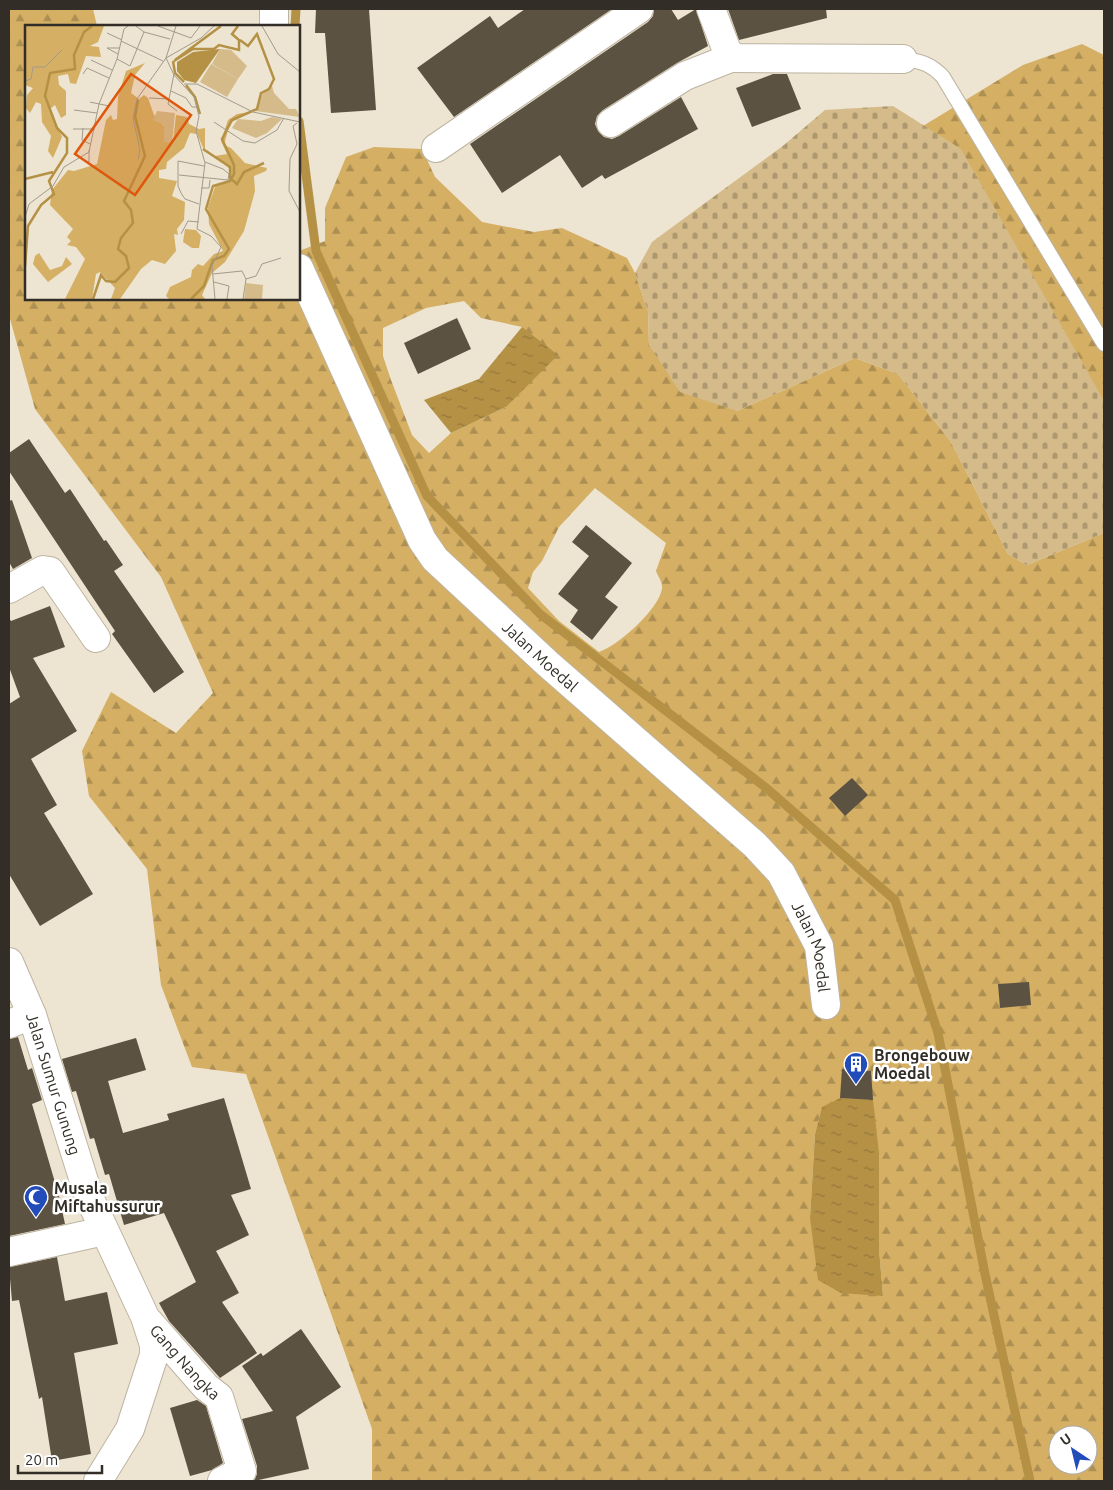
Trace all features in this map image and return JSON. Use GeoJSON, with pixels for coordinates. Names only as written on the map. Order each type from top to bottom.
{"type":"FeatureCollection","features":[{"type":"Feature","properties":{"kind":"street"},"geometry":{"type":"LineString","coordinates":[[274,9],[274,25]]}},
{"type":"Feature","properties":{"kind":"street"},"geometry":{"type":"LineString","coordinates":[[436,148],[639,9]]}},
{"type":"Feature","properties":{"kind":"street"},"geometry":{"type":"LineString","coordinates":[[711,9],[727,51],[733,57]]}},
{"type":"Feature","properties":{"kind":"street"},"geometry":{"type":"LineString","coordinates":[[611,123],[685,76],[733,57],[903,59]]}},
{"type":"Feature","properties":{"kind":"street","name":"Jalan Moedal"},"geometry":{"type":"LineString","coordinates":[[300,270],[422,540],[435,559],[548,664],[755,845],[780,873],[819,946],[826,1005]]}},
{"type":"Feature","properties":{"kind":"street"},"geometry":{"type":"LineString","coordinates":[[9,589],[43,570],[50,571],[96,638]]}},
{"type":"Feature","properties":{"kind":"street","name":"Jalan Sumur Gunung"},"geometry":{"type":"LineString","coordinates":[[9,962],[21,1020],[89,1196],[145,1317],[154,1345],[154,1355],[130,1429],[98,1481]]}},
{"type":"Feature","properties":{"kind":"street"},"geometry":{"type":"LineString","coordinates":[[9,1252],[104,1231]]}},
{"type":"Feature","properties":{"kind":"street","name":"Gang Nangka"},"geometry":{"type":"LineString","coordinates":[[145,1317],[206,1387],[219,1397],[242,1471],[222,1481]]}},
{"type":"Feature","properties":{"kind":"lane"},"geometry":{"type":"LineString","coordinates":[[903,59],[923,62],[933,66],[944,77],[1104,344]]}},
{"type":"Feature","properties":{"kind":"green space"},"geometry":{"type":"Polygon","coordinates":[[[9,9],[93,9],[97,25],[25,25],[25,300],[300,300],[300,251],[325,241],[325,208],[346,157],[374,147],[422,149],[435,177],[482,222],[534,232],[562,228],[627,258],[635,273],[648,311],[649,345],[737,411],[855,358],[898,374],[951,442],[1008,554],[1027,565],[1104,533],[1104,1481],[372,1481],[372,1429],[246,1074],[192,1067],[161,985],[147,869],[89,796],[82,751],[111,692],[176,733],[213,693],[161,577],[35,409],[9,315],[9,9]],[[464,301],[426,308],[383,328],[383,356],[391,380],[412,435],[429,453],[451,433],[506,407],[522,327],[481,318],[464,301]],[[595,488],[559,527],[542,561],[533,572],[528,588],[559,621],[599,652],[627,635],[653,607],[662,589],[656,571],[666,543],[595,488]],[[822,1108],[815,1134],[810,1218],[883,1296],[879,1249],[879,1153],[822,1108]]]}},
{"type":"Feature","properties":{"kind":"green space"},"geometry":{"type":"Polygon","coordinates":[[[1082,44],[1104,55],[1104,404],[923,126],[1023,65],[1082,44]]]}},
{"type":"Feature","properties":{"kind":"green space"},"geometry":{"type":"Polygon","coordinates":[[[893,106],[961,149],[1103,399],[1104,533],[1027,565],[1008,554],[951,442],[898,374],[855,358],[737,411],[680,392],[649,345],[648,311],[635,273],[652,242],[784,145],[825,110],[893,106]]]}},
{"type":"Feature","properties":{"kind":"water"},"geometry":{"type":"Polygon","coordinates":[[[522,327],[558,355],[506,407],[451,433],[424,400],[479,379],[522,327]]]}},
{"type":"Feature","properties":{"kind":"water"},"geometry":{"type":"Polygon","coordinates":[[[840,1098],[873,1100],[879,1153],[879,1249],[883,1296],[841,1293],[818,1280],[810,1218],[815,1134],[822,1107],[840,1098]]]}},
{"type":"Feature","properties":{"kind":"building"},"geometry":{"type":"Polygon","coordinates":[[[316,9],[369,9],[376,110],[331,113],[325,33],[315,33],[316,9]]]}},
{"type":"Feature","properties":{"kind":"building"},"geometry":{"type":"Polygon","coordinates":[[[525,9],[612,9],[454,117],[417,68],[490,16],[498,28],[525,9]]]}},
{"type":"Feature","properties":{"kind":"building"},"geometry":{"type":"Polygon","coordinates":[[[654,9],[671,9],[678,20],[696,9],[708,46],[677,63],[603,110],[597,116],[595,124],[598,131],[604,137],[612,139],[681,97],[698,129],[605,179],[602,175],[582,188],[560,155],[502,193],[470,144],[648,22],[653,16],[654,9]]]}},
{"type":"Feature","properties":{"kind":"building"},"geometry":{"type":"Polygon","coordinates":[[[728,9],[826,9],[827,18],[739,40],[728,9]]]}},
{"type":"Feature","properties":{"kind":"building"},"geometry":{"type":"Polygon","coordinates":[[[773,74],[787,74],[801,109],[752,127],[736,88],[773,74]]]}},
{"type":"Feature","properties":{"kind":"building"},"geometry":{"type":"Polygon","coordinates":[[[457,318],[471,349],[418,374],[404,343],[457,318]]]}},
{"type":"Feature","properties":{"kind":"building"},"geometry":{"type":"Polygon","coordinates":[[[29,439],[65,493],[70,489],[104,541],[106,540],[123,565],[114,571],[184,672],[154,693],[112,634],[115,631],[9,471],[9,453],[29,439]]]}},
{"type":"Feature","properties":{"kind":"building"},"geometry":{"type":"Polygon","coordinates":[[[12,500],[32,558],[13,569],[9,562],[9,501],[12,500]]]}},
{"type":"Feature","properties":{"kind":"building"},"geometry":{"type":"Polygon","coordinates":[[[586,525],[632,563],[605,597],[618,607],[592,640],[570,622],[578,610],[558,594],[589,556],[572,542],[586,525]]]}},
{"type":"Feature","properties":{"kind":"building"},"geometry":{"type":"Polygon","coordinates":[[[50,606],[65,647],[33,658],[77,731],[31,759],[57,805],[44,813],[93,894],[40,926],[9,874],[9,704],[20,697],[9,667],[9,618],[11,621],[50,606]]]}},
{"type":"Feature","properties":{"kind":"building"},"geometry":{"type":"Polygon","coordinates":[[[852,778],[868,795],[845,816],[829,798],[852,778]]]}},
{"type":"Feature","properties":{"kind":"building"},"geometry":{"type":"Polygon","coordinates":[[[1029,982],[1031,1005],[1000,1008],[998,984],[1029,982]]]}},
{"type":"Feature","properties":{"kind":"building"},"geometry":{"type":"Polygon","coordinates":[[[18,1037],[28,1070],[32,1068],[42,1100],[32,1104],[59,1196],[65,1224],[9,1236],[9,1039],[18,1037]]]}},
{"type":"Feature","properties":{"kind":"building"},"geometry":{"type":"Polygon","coordinates":[[[136,1038],[146,1070],[108,1081],[123,1133],[169,1120],[167,1114],[224,1098],[251,1189],[231,1195],[249,1235],[216,1251],[239,1293],[222,1302],[257,1353],[220,1378],[169,1321],[159,1303],[196,1282],[164,1213],[124,1225],[109,1174],[105,1175],[94,1138],[90,1139],[76,1091],[72,1092],[62,1059],[136,1038]]]}},
{"type":"Feature","properties":{"kind":"building","name":"Brongebouw Moedal"},"geometry":{"type":"Polygon","coordinates":[[[842,1069],[871,1071],[873,1100],[840,1098],[842,1069]]]}},
{"type":"Feature","properties":{"kind":"building"},"geometry":{"type":"Polygon","coordinates":[[[57,1257],[65,1301],[107,1292],[118,1344],[74,1353],[91,1454],[52,1461],[42,1397],[39,1399],[19,1300],[12,1301],[9,1267],[57,1257]]]}},
{"type":"Feature","properties":{"kind":"building"},"geometry":{"type":"Polygon","coordinates":[[[301,1329],[341,1387],[296,1417],[309,1469],[254,1481],[257,1474],[257,1466],[242,1419],[273,1411],[242,1366],[261,1353],[263,1356],[301,1329]]]}},
{"type":"Feature","properties":{"kind":"building"},"geometry":{"type":"Polygon","coordinates":[[[197,1400],[206,1406],[223,1463],[212,1470],[190,1476],[170,1408],[197,1400]]]}},
{"type":"Feature","properties":{"kind":"waterway"},"geometry":{"type":"LineString","coordinates":[[295,25],[296,9]]}},
{"type":"Feature","properties":{"kind":"waterway"},"geometry":{"type":"LineString","coordinates":[[300,129],[316,251],[427,496],[540,614],[765,787],[895,900],[938,1033],[985,1274],[1030,1481]]}},
{"type":"Feature","properties":{"kind":"place","name":"Brongebouw Moedal"},"geometry":{"type":"Point","coordinates":[856,1085]}},
{"type":"Feature","properties":{"kind":"place","name":"Musala Miftahussurur"},"geometry":{"type":"Point","coordinates":[36,1218]}}]}
